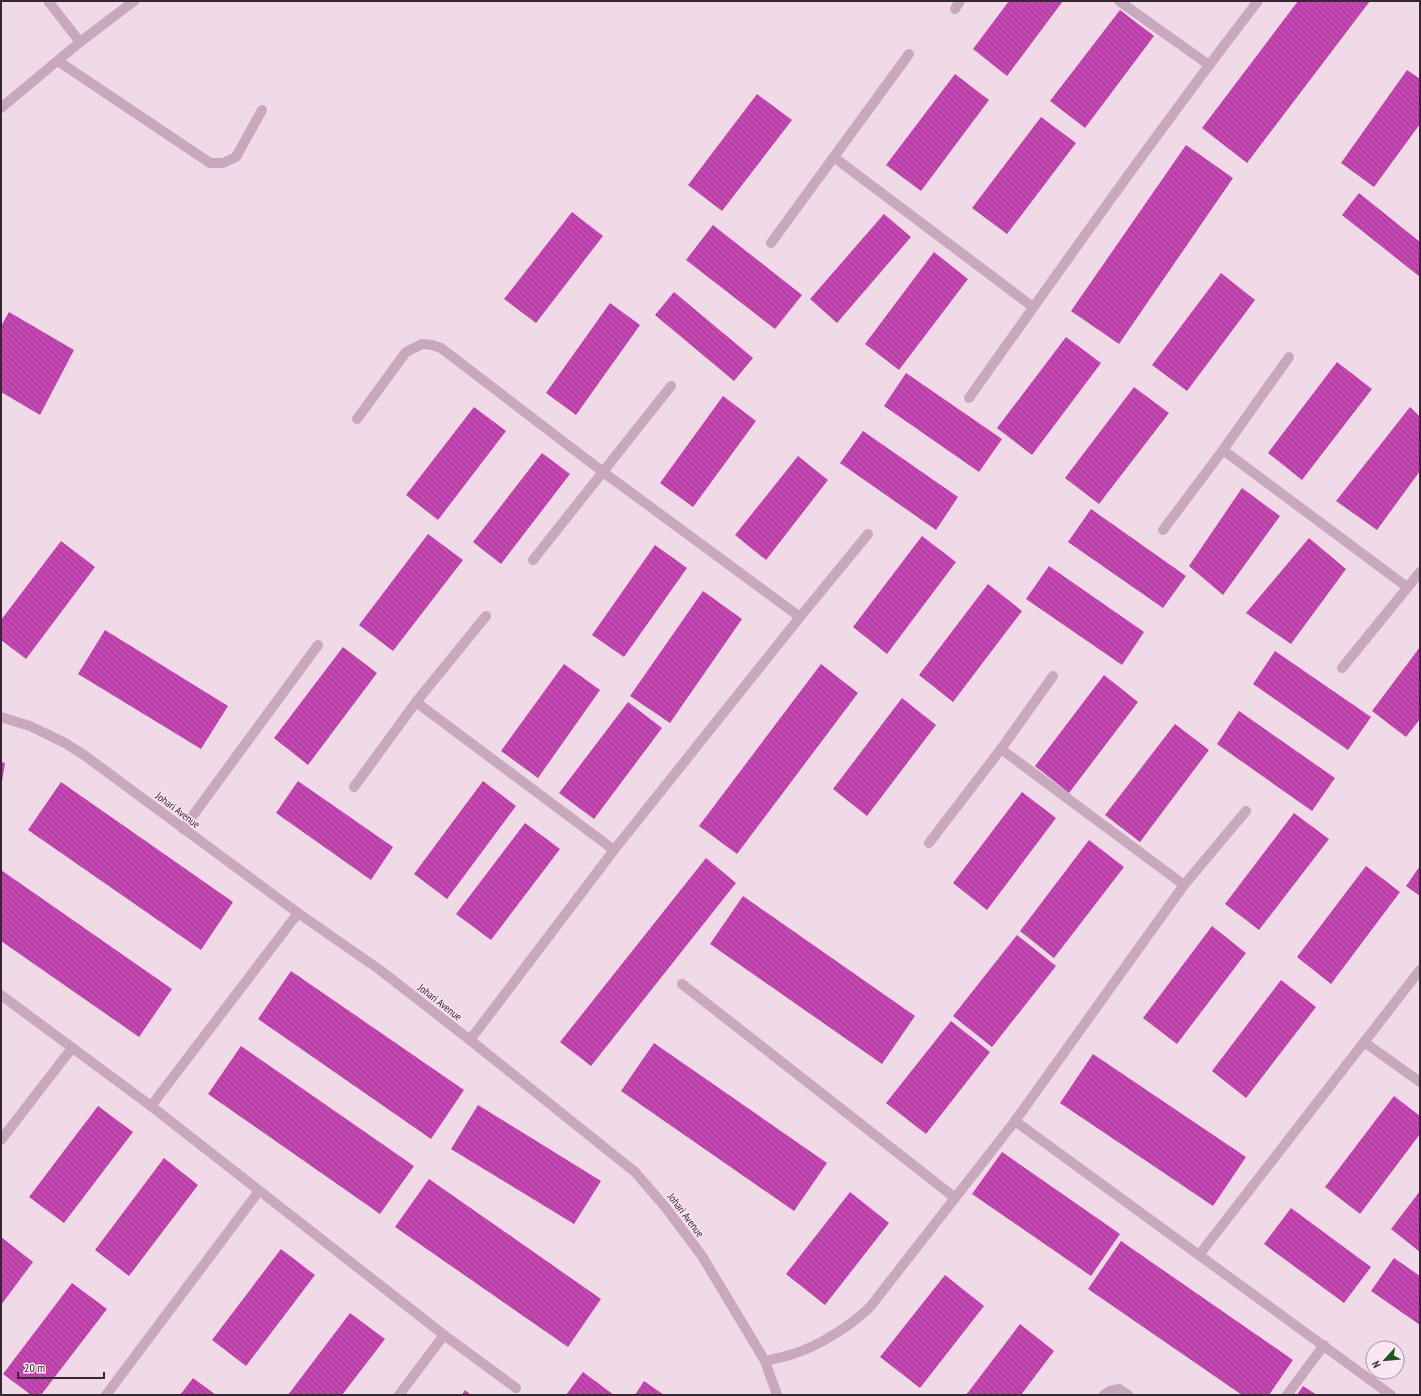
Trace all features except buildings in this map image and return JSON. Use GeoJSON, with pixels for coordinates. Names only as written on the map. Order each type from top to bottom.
{"type":"FeatureCollection","features":[{"type":"Feature","properties":{"kind":"street"},"geometry":{"type":"LineString","coordinates":[[48,1],[80,42]]}},
{"type":"Feature","properties":{"kind":"street"},"geometry":{"type":"LineString","coordinates":[[1,108],[80,42],[134,1]]}},
{"type":"Feature","properties":{"kind":"street"},"geometry":{"type":"LineString","coordinates":[[1119,1],[1209,65]]}},
{"type":"Feature","properties":{"kind":"street"},"geometry":{"type":"LineString","coordinates":[[970,398],[1033,308],[1209,65],[1258,1]]}},
{"type":"Feature","properties":{"kind":"street"},"geometry":{"type":"LineString","coordinates":[[771,243],[835,158],[909,54]]}},
{"type":"Feature","properties":{"kind":"street"},"geometry":{"type":"LineString","coordinates":[[58,61],[210,163],[223,163],[236,157],[262,110]]}},
{"type":"Feature","properties":{"kind":"street"},"geometry":{"type":"LineString","coordinates":[[835,158],[1033,308]]}},
{"type":"Feature","properties":{"kind":"street"},"geometry":{"type":"LineString","coordinates":[[357,419],[406,352],[422,344],[441,348],[602,472],[800,617]]}},
{"type":"Feature","properties":{"kind":"street"},"geometry":{"type":"LineString","coordinates":[[1163,530],[1223,450],[1289,357]]}},
{"type":"Feature","properties":{"kind":"street"},"geometry":{"type":"LineString","coordinates":[[533,560],[671,386]]}},
{"type":"Feature","properties":{"kind":"street"},"geometry":{"type":"LineString","coordinates":[[1223,450],[1407,587]]}},
{"type":"Feature","properties":{"kind":"street"},"geometry":{"type":"LineString","coordinates":[[470,1040],[614,850],[868,534]]}},
{"type":"Feature","properties":{"kind":"street"},"geometry":{"type":"LineString","coordinates":[[1342,668],[1420,572]]}},
{"type":"Feature","properties":{"kind":"street"},"geometry":{"type":"LineString","coordinates":[[354,787],[416,702],[486,616]]}},
{"type":"Feature","properties":{"kind":"street"},"geometry":{"type":"LineString","coordinates":[[183,829],[318,645]]}},
{"type":"Feature","properties":{"kind":"street"},"geometry":{"type":"LineString","coordinates":[[929,843],[1001,749],[1053,676]]}},
{"type":"Feature","properties":{"kind":"street"},"geometry":{"type":"LineString","coordinates":[[416,702],[614,850]]}},
{"type":"Feature","properties":{"kind":"street","name":"Johari Avenue"},"geometry":{"type":"LineString","coordinates":[[1,717],[30,726],[65,743],[84,755],[298,913],[380,970],[635,1172],[666,1208],[702,1256],[765,1361],[777,1395]]}},
{"type":"Feature","properties":{"kind":"street"},"geometry":{"type":"LineString","coordinates":[[1001,749],[1184,886]]}},
{"type":"Feature","properties":{"kind":"street"},"geometry":{"type":"LineString","coordinates":[[765,1361],[794,1354],[810,1346],[855,1321],[870,1307],[1015,1120],[1184,886],[1246,811]]}},
{"type":"Feature","properties":{"kind":"street"},"geometry":{"type":"LineString","coordinates":[[151,1106],[298,913]]}},
{"type":"Feature","properties":{"kind":"street"},"geometry":{"type":"LineString","coordinates":[[1199,1255],[1420,970]]}},
{"type":"Feature","properties":{"kind":"street"},"geometry":{"type":"LineString","coordinates":[[682,984],[954,1198]]}},
{"type":"Feature","properties":{"kind":"street"},"geometry":{"type":"LineString","coordinates":[[1,995],[151,1106],[444,1335],[516,1388]]}},
{"type":"Feature","properties":{"kind":"street"},"geometry":{"type":"LineString","coordinates":[[1364,1042],[1420,1082]]}},
{"type":"Feature","properties":{"kind":"street"},"geometry":{"type":"LineString","coordinates":[[1,1140],[72,1048]]}},
{"type":"Feature","properties":{"kind":"street"},"geometry":{"type":"LineString","coordinates":[[1015,1120],[1392,1395]]}},
{"type":"Feature","properties":{"kind":"street"},"geometry":{"type":"LineString","coordinates":[[106,1395],[259,1191]]}},
{"type":"Feature","properties":{"kind":"street"},"geometry":{"type":"LineString","coordinates":[[399,1395],[444,1335]]}},
{"type":"Feature","properties":{"kind":"street"},"geometry":{"type":"LineString","coordinates":[[1287,1395],[1324,1346]]}},
{"type":"Feature","properties":{"kind":"street"},"geometry":{"type":"LineString","coordinates":[[1104,1395],[1110,1390],[1119,1389],[1128,1395]]}}]}
